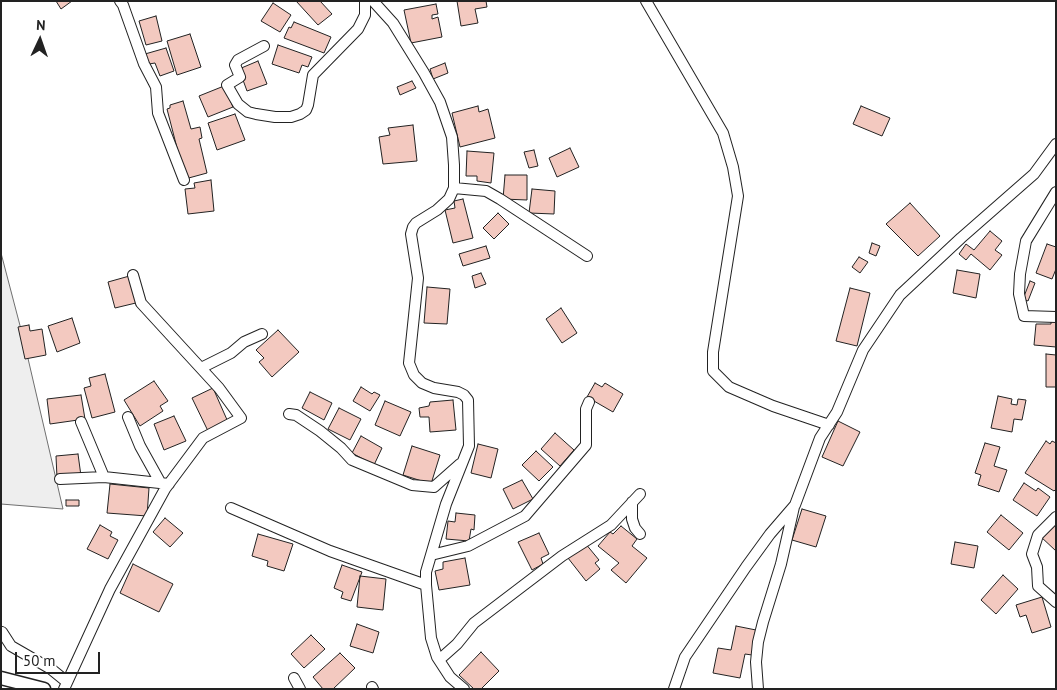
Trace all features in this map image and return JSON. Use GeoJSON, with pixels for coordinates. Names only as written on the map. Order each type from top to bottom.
{"type":"FeatureCollection","features":[{"type":"Feature","properties":{"kind":"street"},"geometry":{"type":"LineString","coordinates":[[120,1],[144,64],[156,87],[158,113],[184,180]]}},
{"type":"Feature","properties":{"kind":"street"},"geometry":{"type":"LineString","coordinates":[[264,46],[238,60],[235,65],[240,77],[227,85],[238,104],[248,112],[275,117],[300,114],[306,110],[308,105],[313,74],[358,28],[365,15],[365,1]]}},
{"type":"Feature","properties":{"kind":"street"},"geometry":{"type":"LineString","coordinates":[[373,1],[393,23],[424,73],[440,102],[452,137],[454,188],[445,204],[420,219],[413,227],[412,242],[418,278],[410,363],[414,375],[422,383],[434,388],[458,392],[468,400],[469,446],[446,504],[426,572],[431,638],[439,660],[450,677],[464,689]]}},
{"type":"Feature","properties":{"kind":"street"},"geometry":{"type":"LineString","coordinates":[[646,1],[723,133],[733,167],[738,196],[728,268],[713,352],[713,371],[729,387],[773,406],[829,425]]}},
{"type":"Feature","properties":{"kind":"street"},"geometry":{"type":"LineString","coordinates":[[758,689],[756,662],[758,642],[781,564],[795,505],[820,438],[837,412],[863,350],[900,295],[1034,174],[1056,144]]}},
{"type":"Feature","properties":{"kind":"street"},"geometry":{"type":"LineString","coordinates":[[454,188],[486,191],[588,256]]}},
{"type":"Feature","properties":{"kind":"street"},"geometry":{"type":"LineString","coordinates":[[1056,192],[1026,241],[1020,274],[1019,294],[1024,316],[1056,317]]}},
{"type":"Feature","properties":{"kind":"street"},"geometry":{"type":"LineString","coordinates":[[2,632],[11,646],[51,669],[66,685],[110,589],[164,484],[203,438],[240,418],[219,388],[141,303],[133,275]]}},
{"type":"Feature","properties":{"kind":"street"},"geometry":{"type":"LineString","coordinates":[[201,368],[231,353],[244,342],[262,334]]}},
{"type":"Feature","properties":{"kind":"street"},"geometry":{"type":"LineString","coordinates":[[431,555],[468,546],[525,516],[588,443],[586,409],[589,402]]}},
{"type":"Feature","properties":{"kind":"street"},"geometry":{"type":"LineString","coordinates":[[289,414],[296,415],[320,431],[341,448],[352,460],[412,485],[434,487],[463,462]]}},
{"type":"Feature","properties":{"kind":"street"},"geometry":{"type":"LineString","coordinates":[[128,417],[140,446],[164,484]]}},
{"type":"Feature","properties":{"kind":"street"},"geometry":{"type":"LineString","coordinates":[[81,422],[104,477]]}},
{"type":"Feature","properties":{"kind":"street"},"geometry":{"type":"LineString","coordinates":[[60,479],[104,477],[164,484]]}},
{"type":"Feature","properties":{"kind":"street"},"geometry":{"type":"LineString","coordinates":[[439,660],[457,644],[474,623],[562,556],[611,525],[640,494]]}},
{"type":"Feature","properties":{"kind":"street"},"geometry":{"type":"LineString","coordinates":[[632,502],[632,519],[635,528],[640,534]]}},
{"type":"Feature","properties":{"kind":"street"},"geometry":{"type":"LineString","coordinates":[[674,689],[685,657],[746,567],[770,534],[795,505]]}},
{"type":"Feature","properties":{"kind":"street"},"geometry":{"type":"LineString","coordinates":[[231,508],[330,551],[426,585]]}},
{"type":"Feature","properties":{"kind":"street"},"geometry":{"type":"LineString","coordinates":[[1056,517],[1038,534],[1032,554],[1037,567],[1038,586],[1056,602]]}},
{"type":"Feature","properties":{"kind":"street"},"geometry":{"type":"LineString","coordinates":[[1,678],[44,689]]}},
{"type":"Feature","properties":{"kind":"street"},"geometry":{"type":"LineString","coordinates":[[294,678],[300,689]]}},
{"type":"Feature","properties":{"kind":"shaded area"},"geometry":{"type":"Polygon","coordinates":[[[1,253],[23,337],[63,509],[1,504],[1,253]]]}},
{"type":"Feature","properties":{"kind":"building"},"geometry":{"type":"Polygon","coordinates":[[[56,1],[72,1],[61,9],[56,1]]]}},
{"type":"Feature","properties":{"kind":"building"},"geometry":{"type":"Polygon","coordinates":[[[296,1],[320,1],[332,14],[318,25],[296,1]]]}},
{"type":"Feature","properties":{"kind":"building"},"geometry":{"type":"Polygon","coordinates":[[[457,1],[486,1],[487,7],[475,9],[478,23],[461,26],[457,1]]]}},
{"type":"Feature","properties":{"kind":"building"},"geometry":{"type":"Polygon","coordinates":[[[273,3],[291,15],[280,32],[261,21],[273,3]]]}},
{"type":"Feature","properties":{"kind":"building"},"geometry":{"type":"Polygon","coordinates":[[[436,4],[438,14],[432,15],[432,19],[438,17],[442,37],[411,43],[404,10],[436,4]]]}},
{"type":"Feature","properties":{"kind":"building"},"geometry":{"type":"Polygon","coordinates":[[[156,16],[162,41],[146,45],[139,21],[156,16]]]}},
{"type":"Feature","properties":{"kind":"building"},"geometry":{"type":"Polygon","coordinates":[[[294,22],[331,37],[324,53],[284,38],[289,27],[291,28],[294,22]]]}},
{"type":"Feature","properties":{"kind":"building"},"geometry":{"type":"Polygon","coordinates":[[[190,34],[201,67],[177,75],[167,41],[190,34]]]}},
{"type":"Feature","properties":{"kind":"building"},"geometry":{"type":"Polygon","coordinates":[[[278,45],[312,57],[308,67],[302,65],[299,73],[272,64],[278,45]]]}},
{"type":"Feature","properties":{"kind":"building"},"geometry":{"type":"Polygon","coordinates":[[[166,48],[174,71],[160,76],[155,63],[149,64],[145,54],[166,48]]]}},
{"type":"Feature","properties":{"kind":"building"},"geometry":{"type":"Polygon","coordinates":[[[258,61],[267,84],[247,91],[239,69],[258,61]]]}},
{"type":"Feature","properties":{"kind":"building"},"geometry":{"type":"Polygon","coordinates":[[[445,63],[448,73],[433,79],[430,69],[445,63]]]}},
{"type":"Feature","properties":{"kind":"building"},"geometry":{"type":"Polygon","coordinates":[[[412,81],[416,88],[400,95],[397,87],[412,81]]]}},
{"type":"Feature","properties":{"kind":"building"},"geometry":{"type":"Polygon","coordinates":[[[224,86],[233,107],[208,117],[199,96],[224,86]]]}},
{"type":"Feature","properties":{"kind":"building"},"geometry":{"type":"Polygon","coordinates":[[[183,101],[191,129],[200,127],[202,138],[199,139],[207,173],[185,179],[167,109],[170,108],[170,105],[183,101]]]}},
{"type":"Feature","properties":{"kind":"building"},"geometry":{"type":"Polygon","coordinates":[[[478,106],[479,112],[488,109],[495,138],[460,147],[452,113],[478,106]]]}},
{"type":"Feature","properties":{"kind":"building"},"geometry":{"type":"Polygon","coordinates":[[[861,106],[890,118],[882,136],[853,124],[861,106]]]}},
{"type":"Feature","properties":{"kind":"building"},"geometry":{"type":"Polygon","coordinates":[[[235,114],[245,140],[217,150],[208,123],[235,114]]]}},
{"type":"Feature","properties":{"kind":"building"},"geometry":{"type":"Polygon","coordinates":[[[413,125],[417,161],[383,164],[379,137],[390,135],[388,128],[413,125]]]}},
{"type":"Feature","properties":{"kind":"building"},"geometry":{"type":"Polygon","coordinates":[[[570,148],[579,167],[557,177],[549,158],[570,148]]]}},
{"type":"Feature","properties":{"kind":"building"},"geometry":{"type":"Polygon","coordinates":[[[534,150],[538,166],[529,168],[524,152],[534,150]]]}},
{"type":"Feature","properties":{"kind":"building"},"geometry":{"type":"Polygon","coordinates":[[[467,151],[494,153],[491,183],[477,181],[477,176],[466,176],[467,151]]]}},
{"type":"Feature","properties":{"kind":"building"},"geometry":{"type":"Polygon","coordinates":[[[505,175],[527,175],[527,200],[503,199],[505,175]]]}},
{"type":"Feature","properties":{"kind":"building"},"geometry":{"type":"Polygon","coordinates":[[[211,180],[214,211],[188,214],[185,189],[195,188],[194,183],[211,180]]]}},
{"type":"Feature","properties":{"kind":"building"},"geometry":{"type":"Polygon","coordinates":[[[532,189],[555,191],[554,214],[529,213],[532,189]]]}},
{"type":"Feature","properties":{"kind":"building"},"geometry":{"type":"Polygon","coordinates":[[[463,199],[473,238],[453,243],[445,210],[455,208],[454,201],[463,199]]]}},
{"type":"Feature","properties":{"kind":"building"},"geometry":{"type":"Polygon","coordinates":[[[910,203],[940,236],[918,256],[886,224],[910,203]]]}},
{"type":"Feature","properties":{"kind":"building"},"geometry":{"type":"Polygon","coordinates":[[[498,213],[509,224],[494,239],[483,228],[498,213]]]}},
{"type":"Feature","properties":{"kind":"building"},"geometry":{"type":"Polygon","coordinates":[[[990,231],[1002,241],[995,250],[1002,255],[990,270],[971,254],[966,260],[959,254],[966,244],[974,250],[990,231]]]}},
{"type":"Feature","properties":{"kind":"building"},"geometry":{"type":"Polygon","coordinates":[[[872,243],[880,246],[876,256],[869,253],[872,243]]]}},
{"type":"Feature","properties":{"kind":"building"},"geometry":{"type":"Polygon","coordinates":[[[1047,244],[1056,247],[1056,269],[1052,279],[1036,273],[1047,244]]]}},
{"type":"Feature","properties":{"kind":"building"},"geometry":{"type":"Polygon","coordinates":[[[486,246],[490,258],[463,266],[459,254],[486,246]]]}},
{"type":"Feature","properties":{"kind":"building"},"geometry":{"type":"Polygon","coordinates":[[[859,257],[868,262],[860,273],[852,267],[859,257]]]}},
{"type":"Feature","properties":{"kind":"building"},"geometry":{"type":"Polygon","coordinates":[[[957,270],[980,274],[976,298],[953,293],[957,270]]]}},
{"type":"Feature","properties":{"kind":"building"},"geometry":{"type":"Polygon","coordinates":[[[481,273],[486,284],[475,288],[472,276],[481,273]]]}},
{"type":"Feature","properties":{"kind":"building"},"geometry":{"type":"Polygon","coordinates":[[[133,275],[140,302],[115,308],[108,282],[133,275]]]}},
{"type":"Feature","properties":{"kind":"building"},"geometry":{"type":"Polygon","coordinates":[[[1030,281],[1035,283],[1028,301],[1023,299],[1030,281]]]}},
{"type":"Feature","properties":{"kind":"building"},"geometry":{"type":"Polygon","coordinates":[[[427,287],[450,289],[447,324],[424,323],[427,287]]]}},
{"type":"Feature","properties":{"kind":"building"},"geometry":{"type":"Polygon","coordinates":[[[850,288],[870,293],[857,346],[836,341],[850,288]]]}},
{"type":"Feature","properties":{"kind":"building"},"geometry":{"type":"Polygon","coordinates":[[[561,308],[577,333],[562,343],[546,319],[561,308]]]}},
{"type":"Feature","properties":{"kind":"building"},"geometry":{"type":"Polygon","coordinates":[[[72,318],[80,343],[57,352],[48,326],[72,318]]]}},
{"type":"Feature","properties":{"kind":"building"},"geometry":{"type":"Polygon","coordinates":[[[1051,321],[1056,321],[1056,347],[1034,345],[1036,324],[1051,324],[1051,321]]]}},
{"type":"Feature","properties":{"kind":"building"},"geometry":{"type":"Polygon","coordinates":[[[29,325],[30,331],[42,329],[46,355],[25,359],[18,327],[29,325]]]}},
{"type":"Feature","properties":{"kind":"building"},"geometry":{"type":"Polygon","coordinates":[[[278,330],[299,352],[272,377],[259,362],[264,358],[256,350],[278,330]]]}},
{"type":"Feature","properties":{"kind":"building"},"geometry":{"type":"Polygon","coordinates":[[[1046,354],[1056,355],[1056,387],[1046,387],[1046,354]]]}},
{"type":"Feature","properties":{"kind":"building"},"geometry":{"type":"Polygon","coordinates":[[[105,374],[115,412],[92,418],[84,388],[91,386],[89,378],[105,374]]]}},
{"type":"Feature","properties":{"kind":"building"},"geometry":{"type":"Polygon","coordinates":[[[154,381],[168,401],[160,406],[163,411],[140,426],[124,400],[154,381]]]}},
{"type":"Feature","properties":{"kind":"building"},"geometry":{"type":"Polygon","coordinates":[[[595,383],[602,387],[605,383],[623,394],[613,412],[587,397],[595,383]]]}},
{"type":"Feature","properties":{"kind":"building"},"geometry":{"type":"Polygon","coordinates":[[[361,387],[372,394],[374,392],[380,395],[370,411],[353,401],[361,387]]]}},
{"type":"Feature","properties":{"kind":"building"},"geometry":{"type":"Polygon","coordinates":[[[213,388],[228,422],[208,431],[192,398],[213,388]]]}},
{"type":"Feature","properties":{"kind":"building"},"geometry":{"type":"Polygon","coordinates":[[[310,392],[332,403],[324,420],[302,408],[310,392]]]}},
{"type":"Feature","properties":{"kind":"building"},"geometry":{"type":"Polygon","coordinates":[[[81,395],[85,419],[50,424],[47,399],[81,395]]]}},
{"type":"Feature","properties":{"kind":"building"},"geometry":{"type":"Polygon","coordinates":[[[998,396],[1012,399],[1011,404],[1017,405],[1018,399],[1026,400],[1022,420],[1014,419],[1012,432],[991,428],[998,396]]]}},
{"type":"Feature","properties":{"kind":"building"},"geometry":{"type":"Polygon","coordinates":[[[453,400],[456,430],[430,432],[429,417],[420,417],[419,408],[429,406],[430,402],[453,400]]]}},
{"type":"Feature","properties":{"kind":"building"},"geometry":{"type":"Polygon","coordinates":[[[385,401],[411,412],[400,436],[375,425],[385,401]]]}},
{"type":"Feature","properties":{"kind":"building"},"geometry":{"type":"Polygon","coordinates":[[[339,408],[361,419],[350,440],[328,429],[339,408]]]}},
{"type":"Feature","properties":{"kind":"building"},"geometry":{"type":"Polygon","coordinates":[[[174,416],[186,441],[164,450],[154,424],[174,416]]]}},
{"type":"Feature","properties":{"kind":"building"},"geometry":{"type":"Polygon","coordinates":[[[838,421],[860,432],[843,466],[822,457],[838,421]]]}},
{"type":"Feature","properties":{"kind":"building"},"geometry":{"type":"Polygon","coordinates":[[[555,433],[574,450],[560,466],[541,449],[555,433]]]}},
{"type":"Feature","properties":{"kind":"building"},"geometry":{"type":"Polygon","coordinates":[[[361,436],[382,448],[374,465],[352,453],[361,436]]]}},
{"type":"Feature","properties":{"kind":"building"},"geometry":{"type":"Polygon","coordinates":[[[1046,441],[1050,444],[1052,441],[1056,443],[1056,489],[1054,491],[1025,473],[1046,441]]]}},
{"type":"Feature","properties":{"kind":"building"},"geometry":{"type":"Polygon","coordinates":[[[985,443],[1000,447],[994,466],[1007,470],[999,492],[978,485],[981,475],[975,473],[985,443]]]}},
{"type":"Feature","properties":{"kind":"building"},"geometry":{"type":"Polygon","coordinates":[[[478,444],[498,449],[491,478],[471,473],[478,444]]]}},
{"type":"Feature","properties":{"kind":"building"},"geometry":{"type":"Polygon","coordinates":[[[412,446],[440,455],[431,484],[403,475],[412,446]]]}},
{"type":"Feature","properties":{"kind":"building"},"geometry":{"type":"Polygon","coordinates":[[[536,451],[553,467],[539,481],[522,465],[536,451]]]}},
{"type":"Feature","properties":{"kind":"building"},"geometry":{"type":"Polygon","coordinates":[[[78,454],[81,476],[57,478],[56,456],[78,454]]]}},
{"type":"Feature","properties":{"kind":"building"},"geometry":{"type":"Polygon","coordinates":[[[522,480],[533,499],[513,509],[503,489],[522,480]]]}},
{"type":"Feature","properties":{"kind":"building"},"geometry":{"type":"Polygon","coordinates":[[[1024,483],[1036,491],[1038,488],[1050,497],[1037,516],[1013,500],[1024,483]]]}},
{"type":"Feature","properties":{"kind":"building"},"geometry":{"type":"Polygon","coordinates":[[[110,484],[149,488],[147,516],[107,513],[110,484]]]}},
{"type":"Feature","properties":{"kind":"building"},"geometry":{"type":"Polygon","coordinates":[[[66,500],[79,500],[79,506],[66,506],[66,500]]]}},
{"type":"Feature","properties":{"kind":"building"},"geometry":{"type":"Polygon","coordinates":[[[802,509],[826,516],[816,547],[792,540],[802,509]]]}},
{"type":"Feature","properties":{"kind":"building"},"geometry":{"type":"Polygon","coordinates":[[[456,513],[475,515],[474,530],[471,529],[469,541],[446,539],[448,521],[455,522],[456,513]]]}},
{"type":"Feature","properties":{"kind":"building"},"geometry":{"type":"Polygon","coordinates":[[[1001,515],[1023,533],[1009,550],[987,532],[1001,515]]]}},
{"type":"Feature","properties":{"kind":"building"},"geometry":{"type":"Polygon","coordinates":[[[165,518],[183,533],[170,547],[153,532],[165,518]]]}},
{"type":"Feature","properties":{"kind":"building"},"geometry":{"type":"Polygon","coordinates":[[[1056,520],[1056,551],[1040,536],[1056,520]]]}},
{"type":"Feature","properties":{"kind":"building"},"geometry":{"type":"Polygon","coordinates":[[[100,525],[112,532],[110,536],[118,540],[108,559],[87,549],[100,525]]]}},
{"type":"Feature","properties":{"kind":"building"},"geometry":{"type":"Polygon","coordinates":[[[621,526],[637,539],[632,546],[647,558],[626,583],[611,570],[619,563],[598,546],[610,532],[613,534],[621,526]]]}},
{"type":"Feature","properties":{"kind":"building"},"geometry":{"type":"Polygon","coordinates":[[[539,533],[549,554],[541,558],[543,564],[532,570],[518,542],[539,533]]]}},
{"type":"Feature","properties":{"kind":"building"},"geometry":{"type":"Polygon","coordinates":[[[258,534],[293,544],[284,571],[267,566],[268,561],[252,556],[258,534]]]}},
{"type":"Feature","properties":{"kind":"building"},"geometry":{"type":"Polygon","coordinates":[[[955,542],[978,546],[974,568],[951,564],[955,542]]]}},
{"type":"Feature","properties":{"kind":"building"},"geometry":{"type":"Polygon","coordinates":[[[585,543],[599,560],[595,563],[600,569],[586,581],[568,558],[585,543]]]}},
{"type":"Feature","properties":{"kind":"building"},"geometry":{"type":"Polygon","coordinates":[[[465,558],[470,585],[439,590],[435,571],[443,569],[443,562],[465,558]]]}},
{"type":"Feature","properties":{"kind":"building"},"geometry":{"type":"Polygon","coordinates":[[[133,564],[173,584],[159,612],[120,593],[133,564]]]}},
{"type":"Feature","properties":{"kind":"building"},"geometry":{"type":"Polygon","coordinates":[[[342,565],[362,572],[351,601],[341,598],[343,592],[334,588],[342,565]]]}},
{"type":"Feature","properties":{"kind":"building"},"geometry":{"type":"Polygon","coordinates":[[[1003,575],[1018,589],[996,614],[981,600],[1003,575]]]}},
{"type":"Feature","properties":{"kind":"building"},"geometry":{"type":"Polygon","coordinates":[[[360,576],[386,579],[383,610],[357,607],[360,576]]]}},
{"type":"Feature","properties":{"kind":"building"},"geometry":{"type":"Polygon","coordinates":[[[1042,597],[1051,627],[1032,633],[1026,615],[1020,617],[1016,605],[1042,597]]]}},
{"type":"Feature","properties":{"kind":"building"},"geometry":{"type":"Polygon","coordinates":[[[357,624],[379,632],[373,653],[350,646],[357,624]]]}},
{"type":"Feature","properties":{"kind":"building"},"geometry":{"type":"Polygon","coordinates":[[[736,626],[756,630],[752,655],[745,654],[740,678],[713,673],[718,648],[731,650],[736,626]]]}},
{"type":"Feature","properties":{"kind":"building"},"geometry":{"type":"Polygon","coordinates":[[[311,635],[325,649],[304,668],[291,654],[311,635]]]}},
{"type":"Feature","properties":{"kind":"building"},"geometry":{"type":"Polygon","coordinates":[[[481,652],[499,671],[481,689],[474,689],[459,675],[481,652]]]}},
{"type":"Feature","properties":{"kind":"building"},"geometry":{"type":"Polygon","coordinates":[[[340,653],[355,668],[333,689],[323,689],[313,677],[340,653]]]}}]}
